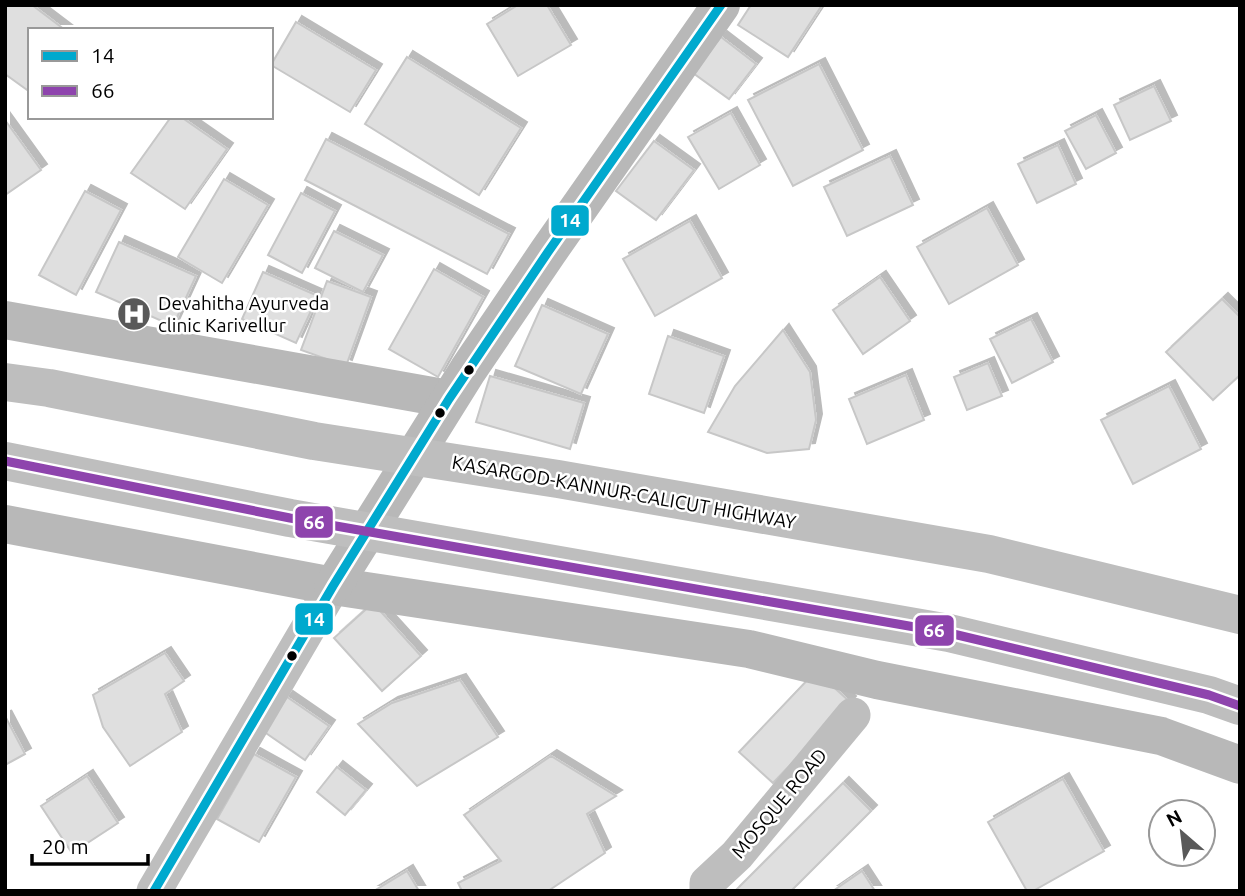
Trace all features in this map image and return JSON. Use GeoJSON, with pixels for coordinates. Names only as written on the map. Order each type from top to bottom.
{"type":"FeatureCollection","features":[{"type":"Feature","properties":{"kind":"highway","name":"KASARGOD-KANNUR-CALICUT HIGHWAY"},"geometry":{"type":"LineString","coordinates":[[5,382],[49,388],[314,441],[558,479],[989,554],[1240,615]]}},
{"type":"Feature","properties":{"kind":"highway"},"geometry":{"type":"LineString","coordinates":[[5,461],[290,518],[948,633],[1209,695],[1240,706]]}},
{"type":"Feature","properties":{"kind":"street"},"geometry":{"type":"LineString","coordinates":[[154,891],[333,586],[449,399],[721,5]]}},
{"type":"Feature","properties":{"kind":"street"},"geometry":{"type":"LineString","coordinates":[[5,320],[449,399]]}},
{"type":"Feature","properties":{"kind":"street"},"geometry":{"type":"LineString","coordinates":[[5,524],[333,586],[749,649],[877,680],[1161,736],[1240,765]]}},
{"type":"Feature","properties":{"kind":"street","name":"MOSQUE ROAD"},"geometry":{"type":"LineString","coordinates":[[707,891],[707,883],[737,855],[853,715]]}},
{"type":"Feature","properties":{"kind":"building"},"geometry":{"type":"Polygon","coordinates":[[[6,5],[32,5],[62,28],[28,28],[28,91],[5,74],[6,5]]]}},
{"type":"Feature","properties":{"kind":"building"},"geometry":{"type":"Polygon","coordinates":[[[518,5],[547,5],[571,45],[518,76],[487,24],[518,5]]]}},
{"type":"Feature","properties":{"kind":"building"},"geometry":{"type":"Polygon","coordinates":[[[751,5],[822,5],[788,57],[738,25],[751,5]]]}},
{"type":"Feature","properties":{"kind":"building"},"geometry":{"type":"Polygon","coordinates":[[[296,22],[376,70],[350,112],[273,66],[273,62],[296,22]]]}},
{"type":"Feature","properties":{"kind":"building"},"geometry":{"type":"Polygon","coordinates":[[[721,37],[756,64],[729,99],[693,73],[721,37]]]}},
{"type":"Feature","properties":{"kind":"building"},"geometry":{"type":"Polygon","coordinates":[[[407,57],[521,128],[479,195],[365,124],[407,57]]]}},
{"type":"Feature","properties":{"kind":"building"},"geometry":{"type":"Polygon","coordinates":[[[819,64],[863,150],[793,186],[748,100],[819,64]]]}},
{"type":"Feature","properties":{"kind":"building"},"geometry":{"type":"Polygon","coordinates":[[[1154,86],[1171,121],[1130,140],[1114,105],[1154,86]]]}},
{"type":"Feature","properties":{"kind":"building"},"geometry":{"type":"Polygon","coordinates":[[[731,113],[760,165],[719,189],[688,137],[731,113]]]}},
{"type":"Feature","properties":{"kind":"building"},"geometry":{"type":"Polygon","coordinates":[[[1096,115],[1116,153],[1086,169],[1065,131],[1096,115]]]}},
{"type":"Feature","properties":{"kind":"building"},"geometry":{"type":"Polygon","coordinates":[[[170,119],[184,119],[227,149],[185,209],[131,173],[170,119]]]}},
{"type":"Feature","properties":{"kind":"building"},"geometry":{"type":"Polygon","coordinates":[[[5,120],[41,170],[5,195],[5,120]]]}},
{"type":"Feature","properties":{"kind":"building"},"geometry":{"type":"Polygon","coordinates":[[[326,139],[509,234],[487,274],[305,180],[326,139]]]}},
{"type":"Feature","properties":{"kind":"building"},"geometry":{"type":"Polygon","coordinates":[[[654,141],[694,170],[656,220],[616,191],[654,141]]]}},
{"type":"Feature","properties":{"kind":"building"},"geometry":{"type":"Polygon","coordinates":[[[1058,145],[1076,184],[1037,203],[1018,164],[1058,145]]]}},
{"type":"Feature","properties":{"kind":"building"},"geometry":{"type":"Polygon","coordinates":[[[890,156],[913,205],[847,236],[824,187],[890,156]]]}},
{"type":"Feature","properties":{"kind":"building"},"geometry":{"type":"Polygon","coordinates":[[[224,179],[268,205],[222,283],[178,257],[224,179]]]}},
{"type":"Feature","properties":{"kind":"building"},"geometry":{"type":"Polygon","coordinates":[[[85,191],[121,210],[76,295],[39,275],[85,191]]]}},
{"type":"Feature","properties":{"kind":"building"},"geometry":{"type":"Polygon","coordinates":[[[301,193],[335,211],[302,273],[268,255],[301,193]]]}},
{"type":"Feature","properties":{"kind":"building"},"geometry":{"type":"Polygon","coordinates":[[[987,208],[1018,265],[949,304],[917,247],[987,208]]]}},
{"type":"Feature","properties":{"kind":"building"},"geometry":{"type":"Polygon","coordinates":[[[690,221],[722,278],[655,316],[623,259],[690,221]]]}},
{"type":"Feature","properties":{"kind":"building"},"geometry":{"type":"Polygon","coordinates":[[[334,231],[383,255],[363,292],[315,268],[334,231]]]}},
{"type":"Feature","properties":{"kind":"building"},"geometry":{"type":"Polygon","coordinates":[[[119,242],[196,276],[173,326],[96,292],[119,242]]]}},
{"type":"Feature","properties":{"kind":"building"},"geometry":{"type":"Polygon","coordinates":[[[434,269],[483,297],[438,377],[389,349],[434,269]]]}},
{"type":"Feature","properties":{"kind":"building"},"geometry":{"type":"Polygon","coordinates":[[[263,272],[318,296],[296,343],[242,319],[263,272]]]}},
{"type":"Feature","properties":{"kind":"building"},"geometry":{"type":"Polygon","coordinates":[[[880,277],[910,321],[863,354],[833,310],[880,277]]]}},
{"type":"Feature","properties":{"kind":"building"},"geometry":{"type":"Polygon","coordinates":[[[327,281],[371,297],[346,366],[301,350],[327,281]]]}},
{"type":"Feature","properties":{"kind":"building"},"geometry":{"type":"Polygon","coordinates":[[[1222,299],[1240,317],[1240,375],[1213,400],[1166,352],[1222,299]]]}},
{"type":"Feature","properties":{"kind":"building"},"geometry":{"type":"Polygon","coordinates":[[[542,305],[608,334],[581,394],[515,366],[542,305]]]}},
{"type":"Feature","properties":{"kind":"building"},"geometry":{"type":"Polygon","coordinates":[[[1031,319],[1053,362],[1012,383],[990,339],[1031,319]]]}},
{"type":"Feature","properties":{"kind":"building"},"geometry":{"type":"Polygon","coordinates":[[[783,330],[810,372],[816,420],[809,449],[767,453],[708,432],[735,386],[783,330]]]}},
{"type":"Feature","properties":{"kind":"building"},"geometry":{"type":"Polygon","coordinates":[[[668,336],[724,356],[704,413],[649,394],[668,336]]]}},
{"type":"Feature","properties":{"kind":"building"},"geometry":{"type":"Polygon","coordinates":[[[988,363],[1002,396],[967,410],[954,377],[988,363]]]}},
{"type":"Feature","properties":{"kind":"building"},"geometry":{"type":"Polygon","coordinates":[[[906,375],[924,420],[867,444],[849,399],[906,375]]]}},
{"type":"Feature","properties":{"kind":"building"},"geometry":{"type":"Polygon","coordinates":[[[490,376],[584,403],[570,449],[476,422],[490,376]]]}},
{"type":"Feature","properties":{"kind":"building"},"geometry":{"type":"Polygon","coordinates":[[[1169,386],[1201,449],[1133,484],[1101,420],[1169,386]]]}},
{"type":"Feature","properties":{"kind":"building"},"geometry":{"type":"Polygon","coordinates":[[[373,603],[421,656],[382,691],[334,638],[373,603]]]}},
{"type":"Feature","properties":{"kind":"building"},"geometry":{"type":"Polygon","coordinates":[[[165,653],[184,681],[165,694],[182,732],[130,766],[103,727],[93,695],[165,653]]]}},
{"type":"Feature","properties":{"kind":"building"},"geometry":{"type":"Polygon","coordinates":[[[816,671],[850,702],[773,783],[739,752],[816,671]]]}},
{"type":"Feature","properties":{"kind":"building"},"geometry":{"type":"Polygon","coordinates":[[[460,680],[498,737],[417,786],[358,724],[392,703],[460,680]]]}},
{"type":"Feature","properties":{"kind":"building"},"geometry":{"type":"Polygon","coordinates":[[[287,697],[329,726],[305,760],[263,731],[287,697]]]}},
{"type":"Feature","properties":{"kind":"building"},"geometry":{"type":"Polygon","coordinates":[[[5,716],[25,754],[5,765],[5,716]]]}},
{"type":"Feature","properties":{"kind":"building"},"geometry":{"type":"Polygon","coordinates":[[[254,754],[296,777],[259,842],[217,819],[254,754]]]}},
{"type":"Feature","properties":{"kind":"building"},"geometry":{"type":"Polygon","coordinates":[[[551,756],[616,796],[587,814],[605,853],[548,891],[462,891],[458,883],[501,861],[464,815],[551,756]]]}},
{"type":"Feature","properties":{"kind":"building"},"geometry":{"type":"Polygon","coordinates":[[[337,767],[366,790],[345,815],[317,792],[337,767]]]}},
{"type":"Feature","properties":{"kind":"building"},"geometry":{"type":"Polygon","coordinates":[[[87,776],[118,823],[72,853],[41,806],[87,776]]]}},
{"type":"Feature","properties":{"kind":"building"},"geometry":{"type":"Polygon","coordinates":[[[1063,779],[1104,851],[1033,891],[1027,891],[988,822],[1063,779]]]}},
{"type":"Feature","properties":{"kind":"building"},"geometry":{"type":"Polygon","coordinates":[[[843,783],[871,811],[791,891],[735,891],[843,783]]]}},
{"type":"Feature","properties":{"kind":"building"},"geometry":{"type":"Polygon","coordinates":[[[407,871],[419,891],[374,891],[407,871]]]}},
{"type":"Feature","properties":{"kind":"building"},"geometry":{"type":"Polygon","coordinates":[[[862,871],[875,891],[833,891],[862,871]]]}},
{"type":"Feature","properties":{"kind":"transit line","name":"14"},"geometry":{"type":"LineString","coordinates":[[154,891],[333,586],[449,399],[721,5]]}},
{"type":"Feature","properties":{"kind":"transit line","name":"66"},"geometry":{"type":"LineString","coordinates":[[5,461],[290,518],[949,633],[1209,695],[1240,706]]}},
{"type":"Feature","properties":{"kind":"place","name":"Devahitha Ayurveda clinic Karivellur"},"geometry":{"type":"Point","coordinates":[134,314]}}]}
